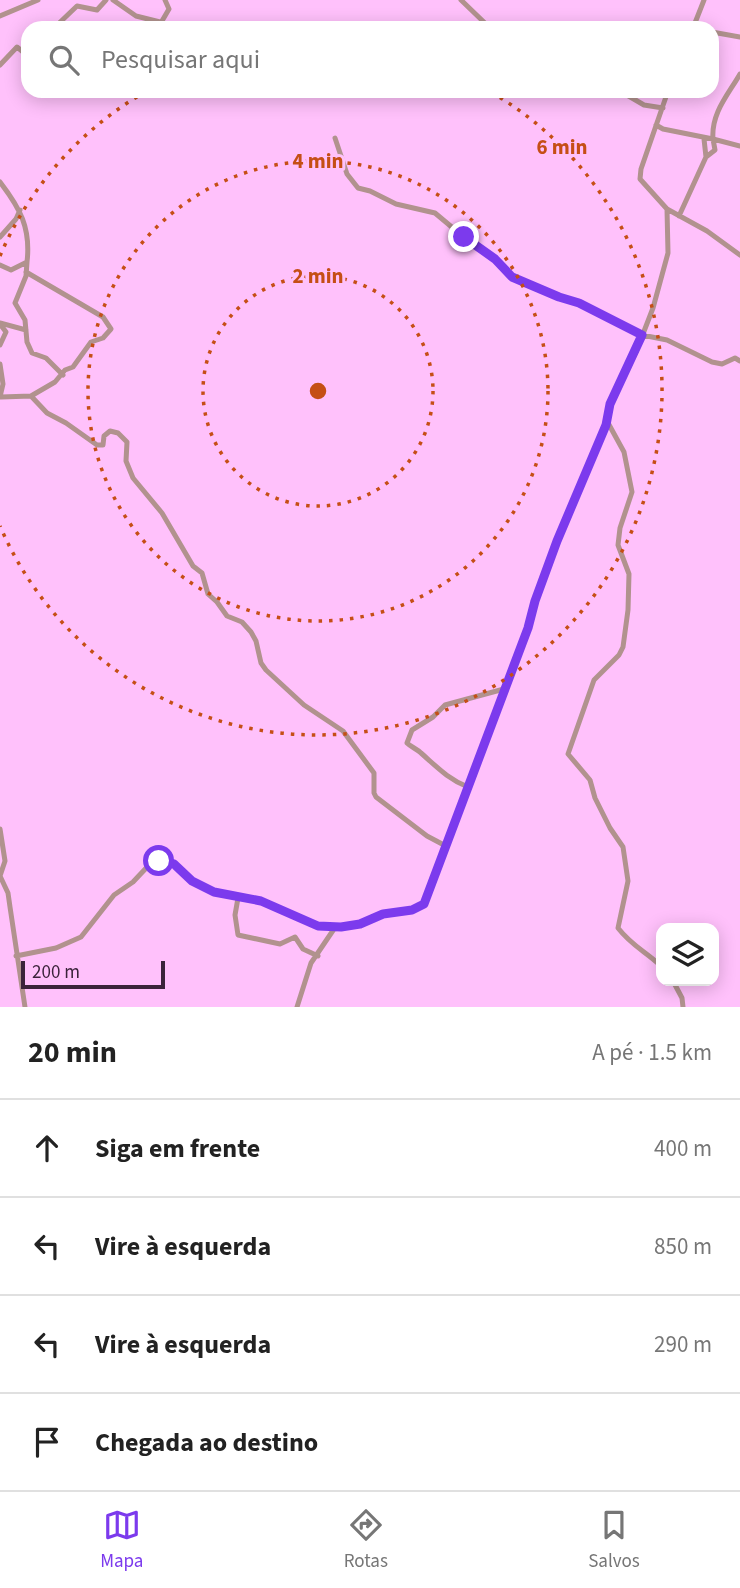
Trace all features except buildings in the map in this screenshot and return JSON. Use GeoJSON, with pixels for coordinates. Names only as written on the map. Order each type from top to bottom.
{"type":"FeatureCollection","features":[{"type":"Feature","properties":{"kind":"street"},"geometry":{"type":"LineString","coordinates":[[0,16],[38,0]]}},
{"type":"Feature","properties":{"kind":"street"},"geometry":{"type":"LineString","coordinates":[[61,21],[77,6],[97,10],[106,0]]}},
{"type":"Feature","properties":{"kind":"street"},"geometry":{"type":"LineString","coordinates":[[113,0],[136,16],[163,21],[169,9],[165,0]]}},
{"type":"Feature","properties":{"kind":"street"},"geometry":{"type":"LineString","coordinates":[[461,0],[483,21]]}},
{"type":"Feature","properties":{"kind":"street"},"geometry":{"type":"LineString","coordinates":[[696,21],[704,0]]}},
{"type":"Feature","properties":{"kind":"street"},"geometry":{"type":"LineString","coordinates":[[719,33],[740,37]]}},
{"type":"Feature","properties":{"kind":"street"},"geometry":{"type":"LineString","coordinates":[[0,65],[17,47],[21,50]]}},
{"type":"Feature","properties":{"kind":"street"},"geometry":{"type":"LineString","coordinates":[[679,216],[706,157],[715,150],[715,117],[740,74]]}},
{"type":"Feature","properties":{"kind":"street"},"geometry":{"type":"LineString","coordinates":[[632,98],[644,105],[663,108]]}},
{"type":"Feature","properties":{"kind":"street"},"geometry":{"type":"LineString","coordinates":[[666,98],[640,179],[667,209],[740,255]]}},
{"type":"Feature","properties":{"kind":"street"},"geometry":{"type":"LineString","coordinates":[[656,125],[740,146]]}},
{"type":"Feature","properties":{"kind":"street"},"geometry":{"type":"LineString","coordinates":[[335,138],[347,174],[358,188],[369,190],[396,204],[435,213],[495,259],[512,277],[579,303],[642,335],[667,340],[712,362],[722,363],[734,358],[740,361]]}},
{"type":"Feature","properties":{"kind":"street"},"geometry":{"type":"LineString","coordinates":[[704,139],[706,157]]}},
{"type":"Feature","properties":{"kind":"street"},"geometry":{"type":"LineString","coordinates":[[0,182],[20,211],[28,232],[26,272],[15,303],[25,320],[27,342],[32,353],[46,358],[63,375]]}},
{"type":"Feature","properties":{"kind":"street"},"geometry":{"type":"LineString","coordinates":[[297,1007],[311,963],[334,929],[360,924],[383,914],[412,910],[424,904],[442,862],[444,845],[553,553],[607,421],[610,404],[642,335],[666,267],[667,209]]}},
{"type":"Feature","properties":{"kind":"street"},"geometry":{"type":"LineString","coordinates":[[0,237],[20,211]]}},
{"type":"Feature","properties":{"kind":"street"},"geometry":{"type":"LineString","coordinates":[[0,265],[11,270],[27,262]]}},
{"type":"Feature","properties":{"kind":"street"},"geometry":{"type":"LineString","coordinates":[[0,363],[3,384],[0,397],[31,396],[63,375],[65,370],[74,367],[91,342],[103,338],[111,329],[103,317],[26,272]]}},
{"type":"Feature","properties":{"kind":"street"},"geometry":{"type":"LineString","coordinates":[[0,323],[26,330]]}},
{"type":"Feature","properties":{"kind":"street"},"geometry":{"type":"LineString","coordinates":[[0,323],[6,332],[0,344]]}},
{"type":"Feature","properties":{"kind":"street"},"geometry":{"type":"LineString","coordinates":[[31,396],[47,412],[97,445],[103,445],[104,436],[110,431],[123,436],[127,442],[126,461],[133,478],[162,513],[192,566],[202,573],[208,594],[227,616],[242,622],[251,632],[266,670],[304,705],[343,731],[374,773],[376,797],[427,836],[444,845]]}},
{"type":"Feature","properties":{"kind":"street"},"geometry":{"type":"LineString","coordinates":[[607,421],[624,452],[632,492],[620,528],[618,545],[629,574],[628,610],[623,647],[594,680],[568,754],[590,780],[595,798],[623,847],[628,881],[618,928],[630,944],[656,962]]}},
{"type":"Feature","properties":{"kind":"street"},"geometry":{"type":"LineString","coordinates":[[468,786],[444,776],[419,751],[409,746],[409,735],[452,701],[504,689]]}},
{"type":"Feature","properties":{"kind":"street"},"geometry":{"type":"LineString","coordinates":[[0,829],[5,860],[0,876],[8,893],[25,1007]]}},
{"type":"Feature","properties":{"kind":"street"},"geometry":{"type":"LineString","coordinates":[[16,956],[56,948],[81,937],[114,895],[133,882],[149,865],[159,861],[174,864],[192,881],[214,892],[261,901],[318,926],[341,927]]}},
{"type":"Feature","properties":{"kind":"street"},"geometry":{"type":"LineString","coordinates":[[238,898],[235,915],[238,935],[280,944],[295,937],[303,949],[317,956]]}},
{"type":"Feature","properties":{"kind":"street"},"geometry":{"type":"LineString","coordinates":[[676,986],[683,1007]]}},
{"type":"Feature","properties":{"kind":"route"},"geometry":{"type":"LineString","coordinates":[[159,861],[178,866],[192,881],[214,892],[261,901],[318,926],[360,924],[383,914],[412,910],[424,904],[528,628],[557,541],[606,425],[610,404],[642,335],[579,303],[512,277],[495,259],[464,237]]}}]}
